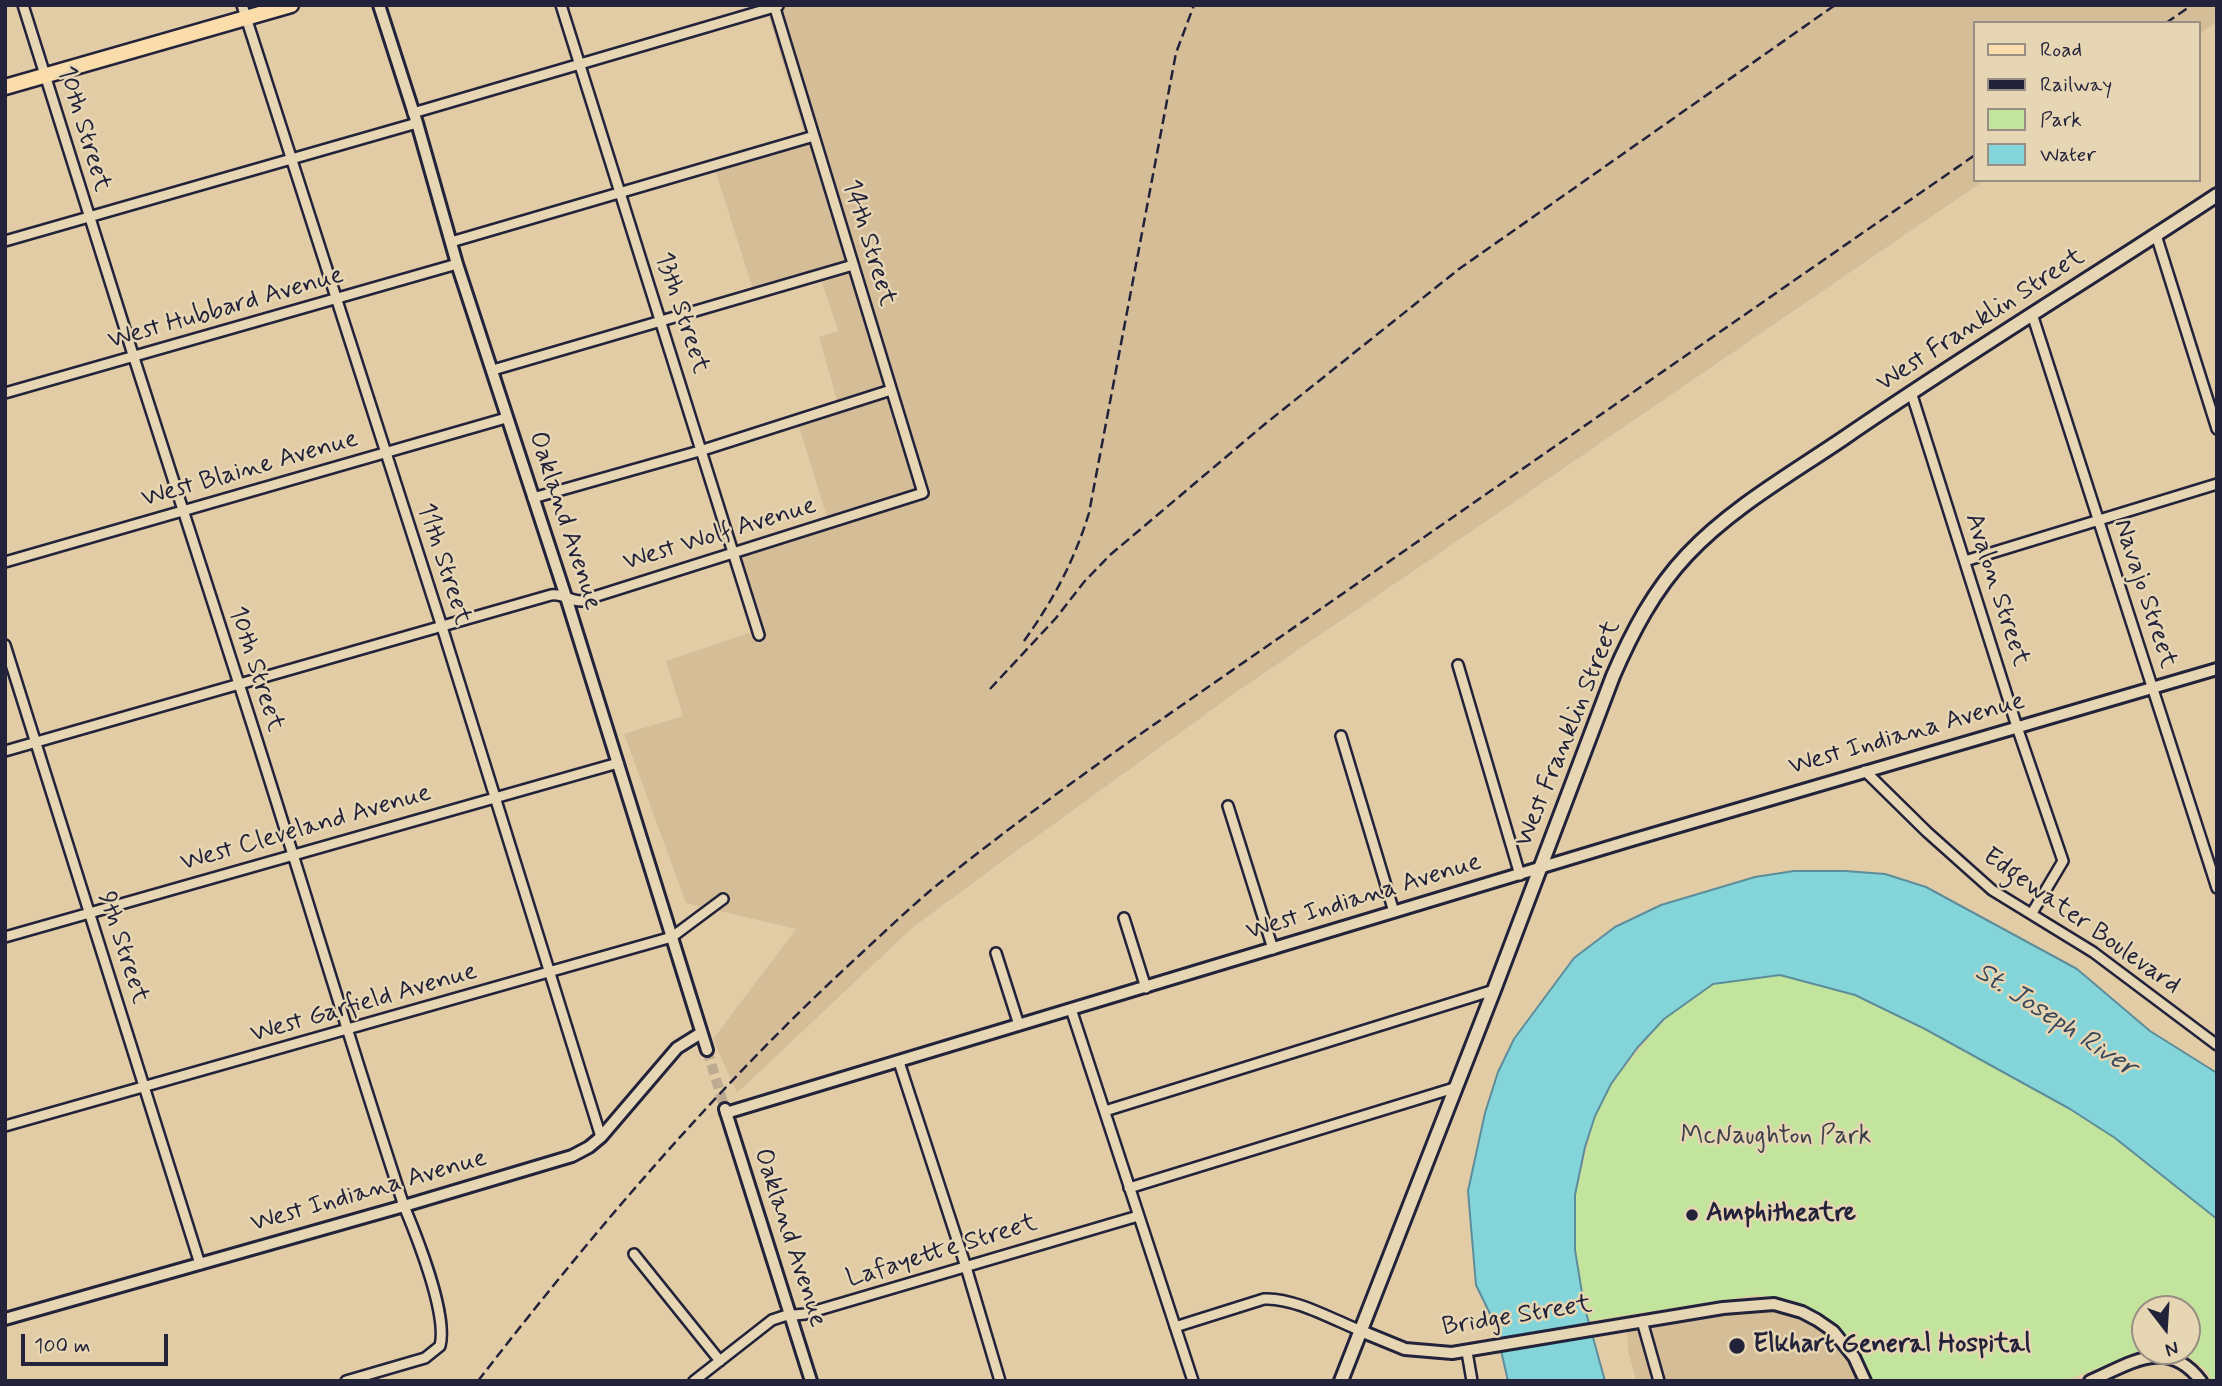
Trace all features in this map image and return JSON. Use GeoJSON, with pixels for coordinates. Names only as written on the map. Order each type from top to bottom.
{"type":"FeatureCollection","features":[{"type":"Feature","properties":{"kind":"main road"},"geometry":{"type":"LineString","coordinates":[[5,87],[244,12],[291,5]]}},
{"type":"Feature","properties":{"kind":"main road","name":"West Franklin Street"},"geometry":{"type":"LineString","coordinates":[[1341,1381],[1628,641],[1665,580],[1704,536],[1735,513],[1911,392],[2217,195]]}},
{"type":"Feature","properties":{"kind":"street","name":"10th Street"},"geometry":{"type":"LineString","coordinates":[[23,5],[346,1031],[415,1233],[439,1313],[443,1335],[440,1346],[425,1358],[346,1381]]}},
{"type":"Feature","properties":{"kind":"street","name":"Oakland Avenue"},"geometry":{"type":"LineString","coordinates":[[379,5],[457,264],[566,597],[706,1050]]}},
{"type":"Feature","properties":{"kind":"street","name":"13th Street"},"geometry":{"type":"LineString","coordinates":[[561,5],[759,635]]}},
{"type":"Feature","properties":{"kind":"street"},"geometry":{"type":"LineString","coordinates":[[5,241],[291,159],[580,63],[776,6]]}},
{"type":"Feature","properties":{"kind":"street","name":"14th Street"},"geometry":{"type":"LineString","coordinates":[[776,6],[923,493]]}},
{"type":"Feature","properties":{"kind":"street","name":"11th Street"},"geometry":{"type":"LineString","coordinates":[[244,12],[442,627],[493,798],[601,1137]]}},
{"type":"Feature","properties":{"kind":"street"},"geometry":{"type":"LineString","coordinates":[[451,242],[814,136]]}},
{"type":"Feature","properties":{"kind":"street"},"geometry":{"type":"LineString","coordinates":[[2156,235],[2217,429]]}},
{"type":"Feature","properties":{"kind":"street","name":"West Hubbard Avenue"},"geometry":{"type":"LineString","coordinates":[[5,393],[457,264]]}},
{"type":"Feature","properties":{"kind":"street"},"geometry":{"type":"LineString","coordinates":[[493,370],[853,265]]}},
{"type":"Feature","properties":{"kind":"street","name":"Navajo Street"},"geometry":{"type":"LineString","coordinates":[[2032,314],[2217,888]]}},
{"type":"Feature","properties":{"kind":"street"},"geometry":{"type":"LineString","coordinates":[[533,498],[703,450],[891,390]]}},
{"type":"Feature","properties":{"kind":"street","name":"Avalon Street"},"geometry":{"type":"LineString","coordinates":[[1911,392],[2017,727],[2063,860],[2032,914]]}},
{"type":"Feature","properties":{"kind":"street","name":"West Blaine Avenue"},"geometry":{"type":"LineString","coordinates":[[5,562],[506,418]]}},
{"type":"Feature","properties":{"kind":"street"},"geometry":{"type":"LineString","coordinates":[[1965,561],[2217,484]]}},
{"type":"Feature","properties":{"kind":"street","name":"West Wolf Avenue"},"geometry":{"type":"LineString","coordinates":[[5,751],[551,595],[580,601],[923,493]]}},
{"type":"Feature","properties":{"kind":"street","name":"9th Street"},"geometry":{"type":"LineString","coordinates":[[5,645],[200,1264]]}},
{"type":"Feature","properties":{"kind":"street"},"geometry":{"type":"LineString","coordinates":[[1458,665],[1520,874]]}},
{"type":"Feature","properties":{"kind":"street","name":"West Indiana Avenue"},"geometry":{"type":"LineString","coordinates":[[726,1111],[1019,1026],[1865,771],[2217,669]]}},
{"type":"Feature","properties":{"kind":"street"},"geometry":{"type":"LineString","coordinates":[[1341,736],[1394,912]]}},
{"type":"Feature","properties":{"kind":"street","name":"West Cleveland Avenue"},"geometry":{"type":"LineString","coordinates":[[5,937],[618,763]]}},
{"type":"Feature","properties":{"kind":"street","name":"Edgewater Boulevard"},"geometry":{"type":"LineString","coordinates":[[1865,771],[1992,890],[2093,952],[2217,1045]]}},
{"type":"Feature","properties":{"kind":"street"},"geometry":{"type":"LineString","coordinates":[[1228,806],[1273,949]]}},
{"type":"Feature","properties":{"kind":"street","name":"West Garfield Avenue"},"geometry":{"type":"LineString","coordinates":[[5,1126],[672,937],[723,899]]}},
{"type":"Feature","properties":{"kind":"street"},"geometry":{"type":"LineString","coordinates":[[1124,918],[1146,988]]}},
{"type":"Feature","properties":{"kind":"street"},"geometry":{"type":"LineString","coordinates":[[996,953],[1019,1026]]}},
{"type":"Feature","properties":{"kind":"street"},"geometry":{"type":"LineString","coordinates":[[1105,1111],[1494,990]]}},
{"type":"Feature","properties":{"kind":"street"},"geometry":{"type":"LineString","coordinates":[[1071,1009],[1193,1381]]}},
{"type":"Feature","properties":{"kind":"street","name":"West Indiana Avenue"},"geometry":{"type":"LineString","coordinates":[[5,1319],[561,1159],[589,1147],[601,1137],[677,1048],[701,1033]]}},
{"type":"Feature","properties":{"kind":"street"},"geometry":{"type":"LineString","coordinates":[[898,1062],[966,1267],[1000,1381]]}},
{"type":"Feature","properties":{"kind":"street"},"geometry":{"type":"LineString","coordinates":[[1129,1188],[1454,1088]]}},
{"type":"Feature","properties":{"kind":"street","name":"Oakland Avenue"},"geometry":{"type":"LineString","coordinates":[[726,1111],[811,1381]]}},
{"type":"Feature","properties":{"kind":"street","name":"Lafayette Street"},"geometry":{"type":"LineString","coordinates":[[694,1381],[772,1320],[784,1315],[805,1314],[1138,1216]]}},
{"type":"Feature","properties":{"kind":"street"},"geometry":{"type":"LineString","coordinates":[[634,1254],[720,1361]]}},
{"type":"Feature","properties":{"kind":"street"},"geometry":{"type":"LineString","coordinates":[[1175,1327],[1273,1298],[1361,1331]]}},
{"type":"Feature","properties":{"kind":"street","name":"Bridge Street"},"geometry":{"type":"LineString","coordinates":[[1361,1331],[1405,1349],[1435,1353],[1467,1352],[1744,1304],[1773,1304],[1789,1307],[1833,1331],[1854,1357],[1866,1381]]}},
{"type":"Feature","properties":{"kind":"street"},"geometry":{"type":"LineString","coordinates":[[1642,1321],[1659,1381]]}},
{"type":"Feature","properties":{"kind":"street"},"geometry":{"type":"LineString","coordinates":[[1467,1352],[1472,1381]]}},
{"type":"Feature","properties":{"kind":"street"},"geometry":{"type":"LineString","coordinates":[[2090,1381],[2139,1359],[2163,1356],[2184,1364],[2201,1381]]}},
{"type":"Feature","properties":{"kind":"shaded area"},"geometry":{"type":"Polygon","coordinates":[[[765,5],[2217,5],[2217,22],[2201,33],[2201,21],[1974,21],[1974,182],[1982,182],[1235,693],[1000,863],[912,928],[737,1093],[713,1039],[796,929],[686,903],[624,734],[683,716],[666,661],[755,631],[726,549],[827,517],[796,417],[838,404],[819,337],[838,331],[821,279],[756,299],[712,160],[804,133],[765,5]]]}},
{"type":"Feature","properties":{"kind":"shaded area","name":"Elkhart General Hospital"},"geometry":{"type":"Polygon","coordinates":[[[1744,1305],[1788,1308],[1832,1332],[1864,1381],[1636,1381],[1628,1350],[1627,1324],[1744,1305]]]}},
{"type":"Feature","properties":{"kind":"green space","name":"McNaughton Park"},"geometry":{"type":"Polygon","coordinates":[[[1780,975],[1855,995],[1925,1029],[2070,1109],[2115,1138],[2217,1220],[2217,1381],[2213,1381],[2200,1365],[2201,1295],[2131,1295],[2131,1354],[2063,1381],[1873,1381],[1854,1344],[1833,1322],[1795,1301],[1756,1295],[1588,1321],[1575,1250],[1575,1195],[1595,1116],[1611,1084],[1664,1019],[1713,984],[1780,975]]]}},
{"type":"Feature","properties":{"kind":"water","name":"St. Joseph River"},"geometry":{"type":"Polygon","coordinates":[[[1794,871],[1885,874],[1926,887],[2077,969],[2150,1031],[2217,1073],[2217,1219],[2115,1138],[2070,1109],[1925,1029],[1855,995],[1780,975],[1713,984],[1664,1019],[1637,1048],[1611,1084],[1595,1116],[1585,1147],[1575,1195],[1575,1250],[1584,1305],[1605,1381],[1508,1381],[1495,1324],[1476,1285],[1468,1191],[1485,1113],[1498,1072],[1514,1039],[1574,958],[1615,927],[1661,905],[1755,877],[1794,871]]]}},
{"type":"Feature","properties":{"kind":"tunnel"},"geometry":{"type":"LineString","coordinates":[[707,1050],[725,1109]]}},
{"type":"Feature","properties":{"kind":"railway"},"geometry":{"type":"LineString","coordinates":[[1024,641],[1062,579],[1089,513],[1176,53],[1194,5]]}},
{"type":"Feature","properties":{"kind":"railway"},"geometry":{"type":"LineString","coordinates":[[990,689],[1110,555],[1265,424],[1459,269],[1835,5]]}},
{"type":"Feature","properties":{"kind":"railway"},"geometry":{"type":"LineString","coordinates":[[2169,21],[2192,5]]}},
{"type":"Feature","properties":{"kind":"railway"},"geometry":{"type":"LineString","coordinates":[[478,1381],[610,1217],[703,1112],[801,1011],[931,890],[1126,744],[1974,156]]}},
{"type":"Feature","properties":{"kind":"place","name":"Amphitheatre"},"geometry":{"type":"Point","coordinates":[1692,1215]}},
{"type":"Feature","properties":{"kind":"place","name":"Elkhart General Hospital"},"geometry":{"type":"Point","coordinates":[1737,1346]}}]}
